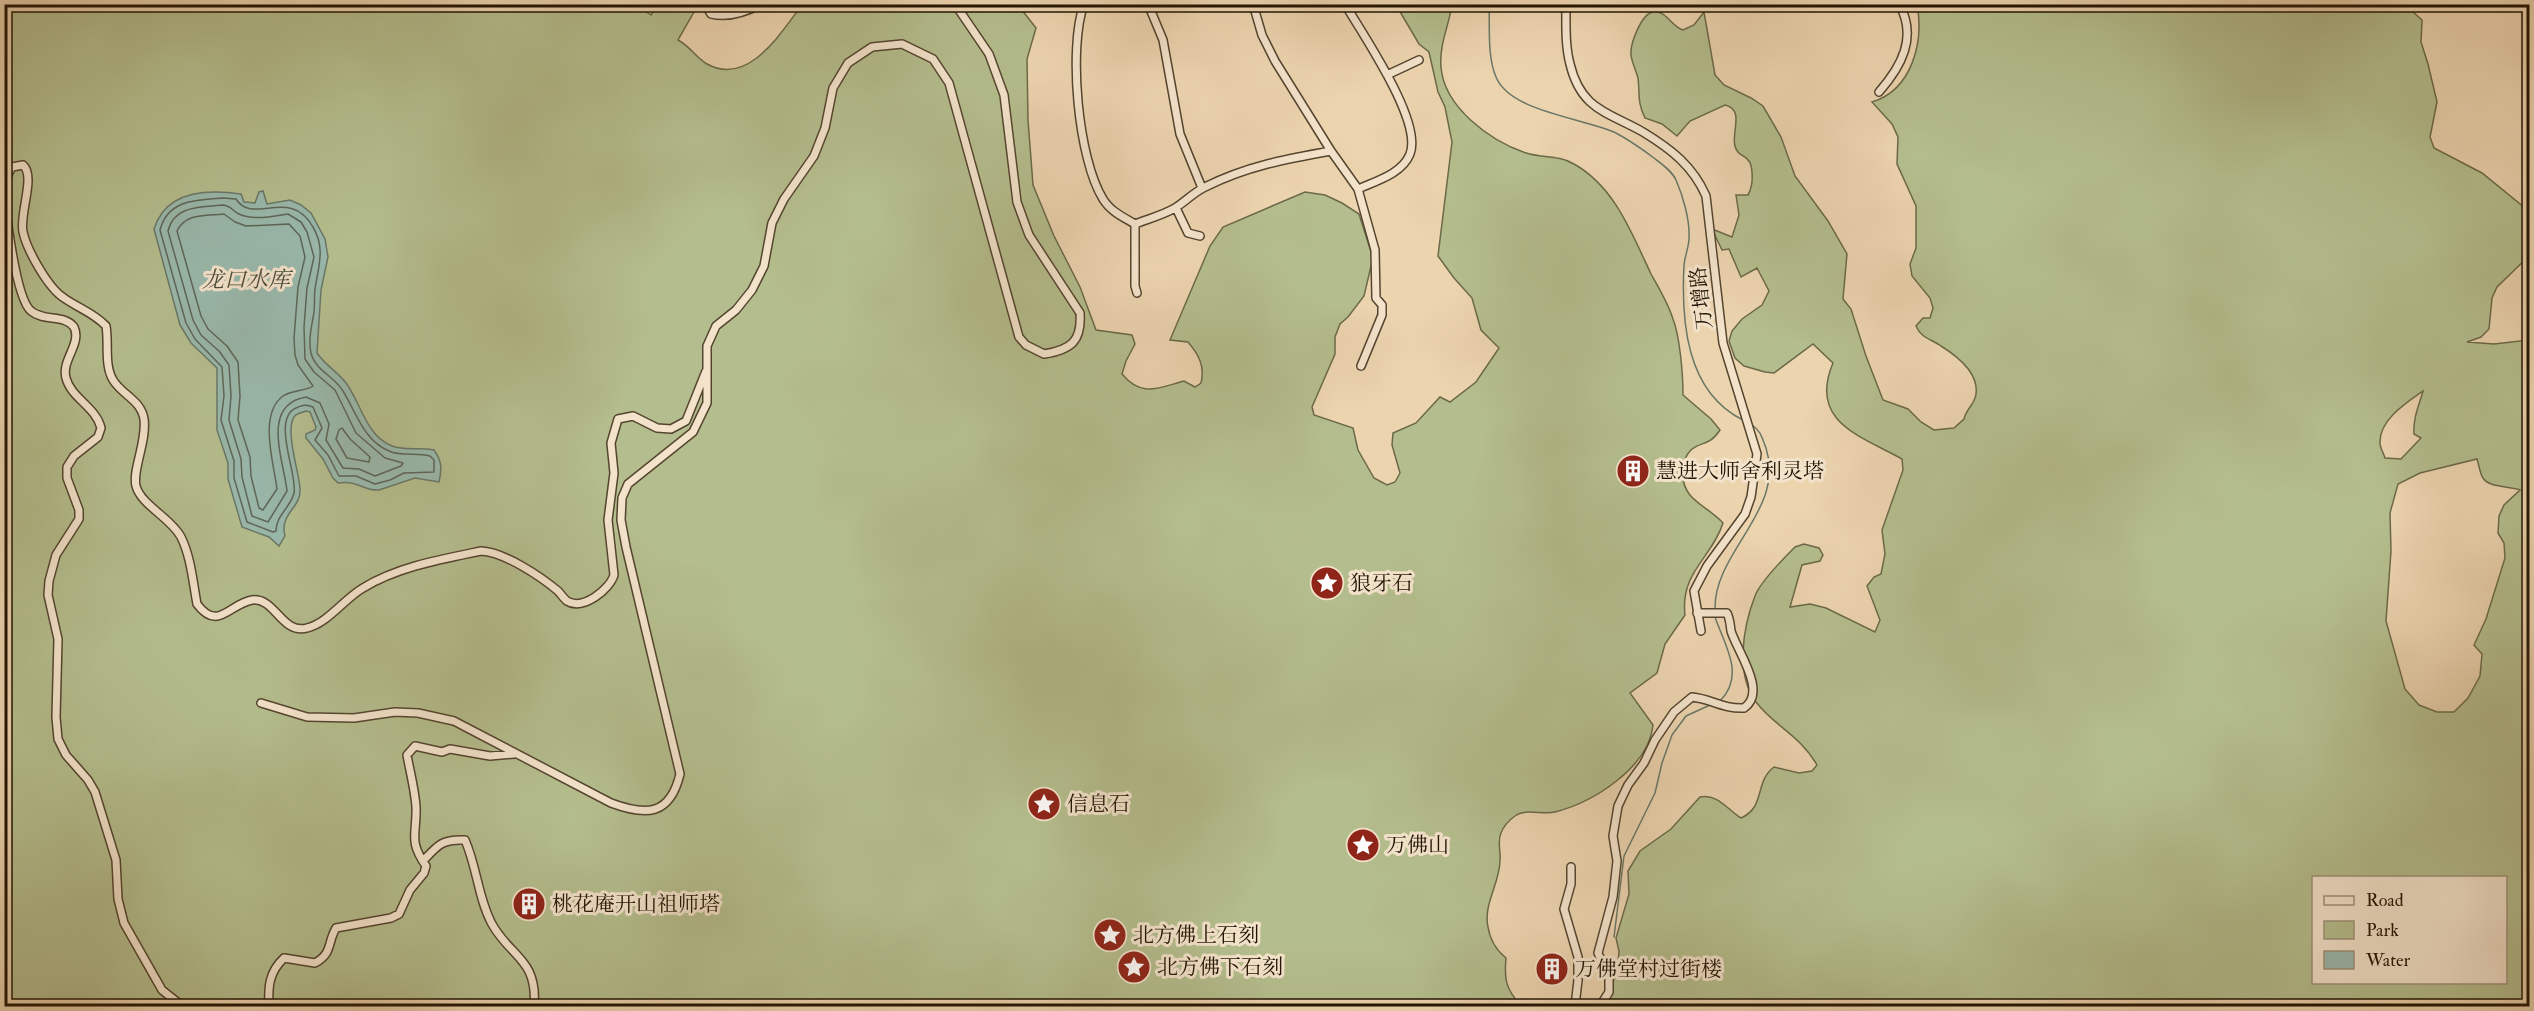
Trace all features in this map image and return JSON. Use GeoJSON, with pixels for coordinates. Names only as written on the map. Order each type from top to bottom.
{"type":"FeatureCollection","features":[{"type":"Feature","properties":{"kind":"street"},"geometry":{"type":"LineString","coordinates":[[711,4],[708,9],[711,14],[720,16],[743,12],[761,4]]}},
{"type":"Feature","properties":{"kind":"street"},"geometry":{"type":"LineString","coordinates":[[261,703],[307,717],[354,718],[394,712],[418,713],[453,722],[607,801],[628,809],[647,812],[664,806],[672,795],[680,774],[626,547],[621,520],[622,498],[628,484],[693,432],[707,403],[707,346],[716,326],[736,310],[752,290],[764,266],[772,223],[784,199],[814,156],[825,128],[833,88],[848,63],[872,47],[902,44],[933,60],[949,83],[1018,337],[1026,345],[1044,354],[1067,347],[1078,338],[1081,326],[1080,313],[1029,235],[1017,202],[1004,95],[989,54],[955,4]]}},
{"type":"Feature","properties":{"kind":"street"},"geometry":{"type":"LineString","coordinates":[[1084,4],[1078,20],[1076,38],[1080,124],[1087,163],[1104,201],[1114,212],[1135,224]]}},
{"type":"Feature","properties":{"kind":"street"},"geometry":{"type":"LineString","coordinates":[[1148,4],[1163,40],[1180,134],[1202,188]]}},
{"type":"Feature","properties":{"kind":"street"},"geometry":{"type":"LineString","coordinates":[[1253,4],[1262,35],[1275,61],[1331,151],[1358,189],[1375,250],[1376,298],[1382,305],[1382,315],[1362,366]]}},
{"type":"Feature","properties":{"kind":"street"},"geometry":{"type":"LineString","coordinates":[[1345,4],[1401,103],[1411,149],[1409,156],[1393,174],[1358,189]]}},
{"type":"Feature","properties":{"kind":"street","name":"万增路"},"geometry":{"type":"LineString","coordinates":[[1566,4],[1567,49],[1570,66],[1578,87],[1589,102],[1603,113],[1642,132],[1672,151],[1689,166],[1699,179],[1706,196],[1723,343],[1757,454],[1751,497],[1745,514],[1707,566],[1695,591],[1701,631]]}},
{"type":"Feature","properties":{"kind":"street"},"geometry":{"type":"LineString","coordinates":[[1879,92],[1895,75],[1907,44],[1907,26],[1899,4]]}},
{"type":"Feature","properties":{"kind":"street"},"geometry":{"type":"LineString","coordinates":[[1387,75],[1419,60]]}},
{"type":"Feature","properties":{"kind":"street"},"geometry":{"type":"LineString","coordinates":[[1135,224],[1176,208],[1202,188],[1266,163],[1331,151]]}},
{"type":"Feature","properties":{"kind":"street"},"geometry":{"type":"LineString","coordinates":[[182,1006],[162,990],[124,923],[118,899],[116,860],[95,792],[66,754],[58,739],[56,717],[58,639],[48,595],[49,581],[56,555],[79,519],[79,510],[67,478],[67,467],[74,456],[98,436],[101,428],[94,413],[70,387],[66,378],[66,363],[77,337],[74,327],[65,320],[37,315],[25,304],[9,232],[5,190],[6,177],[12,167],[22,165],[28,171],[22,217],[23,232],[46,278],[61,297],[93,314],[106,326],[111,378],[136,403],[143,418],[144,443],[137,469],[137,489],[144,499],[170,521],[181,538],[197,604],[211,617],[219,617],[248,602],[259,601],[270,607],[291,626],[307,628],[317,624],[362,588],[389,575],[481,551],[490,551],[510,560],[558,591],[568,602],[578,604],[586,601],[604,592],[612,583],[614,575],[608,520],[614,473],[611,442],[618,419],[633,416],[657,428],[671,429],[686,421],[706,371]]}},
{"type":"Feature","properties":{"kind":"street"},"geometry":{"type":"LineString","coordinates":[[1176,208],[1188,233],[1200,236]]}},
{"type":"Feature","properties":{"kind":"street"},"geometry":{"type":"LineString","coordinates":[[1135,224],[1137,293]]}},
{"type":"Feature","properties":{"kind":"street"},"geometry":{"type":"LineString","coordinates":[[1600,1006],[1609,992],[1609,979],[1598,952],[1612,897],[1617,861],[1613,836],[1618,806],[1628,785],[1644,763],[1654,740],[1674,712],[1692,697],[1730,709],[1743,708],[1750,702],[1754,686],[1731,631],[1728,614],[1718,611],[1697,613]]}},
{"type":"Feature","properties":{"kind":"street"},"geometry":{"type":"LineString","coordinates":[[269,1006],[268,989],[274,967],[284,958],[315,963],[324,958],[329,951],[336,928],[382,920],[399,914],[410,890],[424,873],[426,866],[416,851],[414,837],[416,807],[407,755],[415,746],[433,751],[442,752],[450,749],[490,756],[516,754]]}},
{"type":"Feature","properties":{"kind":"street"},"geometry":{"type":"LineString","coordinates":[[423,861],[441,843],[465,840],[491,923],[502,939],[528,967],[534,1006]]}},
{"type":"Feature","properties":{"kind":"street"},"geometry":{"type":"LineString","coordinates":[[1571,867],[1571,884],[1564,909],[1578,957],[1575,1006]]}},
{"type":"Feature","properties":{"kind":"green space"},"geometry":{"type":"Polygon","coordinates":[[[635,4],[651,15],[658,5],[698,5],[678,40],[707,64],[722,69],[737,68],[750,63],[774,42],[802,5],[1018,5],[1036,28],[1027,59],[1028,120],[1033,185],[1054,236],[1080,287],[1096,330],[1132,335],[1135,344],[1122,374],[1136,386],[1144,389],[1184,381],[1195,387],[1201,383],[1202,366],[1192,347],[1188,342],[1170,340],[1210,246],[1223,227],[1305,192],[1325,195],[1342,203],[1359,214],[1373,258],[1364,296],[1340,324],[1335,337],[1335,354],[1312,407],[1314,415],[1353,428],[1358,450],[1374,478],[1387,485],[1395,482],[1400,473],[1392,445],[1393,433],[1416,423],[1440,397],[1450,402],[1476,382],[1499,348],[1481,330],[1472,298],[1438,256],[1452,142],[1445,107],[1438,92],[1429,52],[1419,44],[1396,5],[1452,5],[1441,59],[1444,82],[1450,96],[1471,121],[1498,140],[1532,155],[1562,159],[1574,164],[1601,185],[1621,213],[1671,313],[1679,346],[1683,395],[1711,419],[1720,430],[1708,442],[1690,451],[1684,462],[1683,474],[1687,490],[1697,502],[1723,523],[1687,587],[1685,615],[1665,644],[1657,673],[1630,693],[1653,725],[1649,740],[1641,755],[1617,780],[1586,800],[1555,812],[1519,814],[1506,823],[1501,833],[1499,869],[1488,910],[1488,927],[1494,944],[1506,958],[1507,984],[1521,1006],[5,1006],[5,5],[635,4]]]}},
{"type":"Feature","properties":{"kind":"green space"},"geometry":{"type":"Polygon","coordinates":[[[2404,4],[2422,20],[2421,42],[2437,102],[2430,137],[2434,148],[2482,173],[2525,208],[2529,215],[2529,256],[2497,287],[2492,298],[2489,329],[2481,337],[2467,342],[2494,344],[2529,340],[2529,1006],[1601,1006],[1610,994],[1618,964],[1619,951],[1616,938],[1629,894],[1628,871],[1640,851],[1671,829],[1700,797],[1712,797],[1741,818],[1754,808],[1764,780],[1774,767],[1799,773],[1812,771],[1817,765],[1803,746],[1763,710],[1749,691],[1745,678],[1743,650],[1751,608],[1758,590],[1767,577],[1795,547],[1804,544],[1819,548],[1823,555],[1820,561],[1802,565],[1790,607],[1810,604],[1826,608],[1875,632],[1880,620],[1867,586],[1874,577],[1881,574],[1885,554],[1882,530],[1903,470],[1902,459],[1856,434],[1833,413],[1827,400],[1827,383],[1833,363],[1813,344],[1774,373],[1744,366],[1735,358],[1729,341],[1732,331],[1742,319],[1762,305],[1769,291],[1757,268],[1741,277],[1729,249],[1722,250],[1712,229],[1732,237],[1739,215],[1736,195],[1748,195],[1751,187],[1751,165],[1735,146],[1736,116],[1731,108],[1725,105],[1690,121],[1677,136],[1662,124],[1645,118],[1640,103],[1638,78],[1631,55],[1634,37],[1644,18],[1653,12],[1662,14],[1683,30],[1694,25],[1704,12],[1715,75],[1724,85],[1763,106],[1781,137],[1795,176],[1828,221],[1847,254],[1843,299],[1851,309],[1883,400],[1908,409],[1921,422],[1934,430],[1954,428],[1964,419],[1974,401],[1976,386],[1970,372],[1960,360],[1923,336],[1916,326],[1923,318],[1930,318],[1933,308],[1930,298],[1912,276],[1910,264],[1916,248],[1916,206],[1897,164],[1898,137],[1892,124],[1872,102],[1886,96],[1906,76],[1916,49],[1919,19],[1917,5],[2404,4]],[[2423,391],[2395,413],[2384,427],[2380,443],[2385,458],[2401,459],[2421,438],[2414,434],[2415,417],[2423,391]],[[2477,459],[2420,473],[2398,484],[2390,513],[2391,551],[2386,621],[2405,689],[2419,705],[2437,712],[2454,712],[2468,698],[2480,676],[2482,654],[2474,645],[2486,619],[2505,558],[2504,543],[2498,533],[2499,516],[2504,505],[2520,490],[2490,484],[2483,478],[2477,459]]]}},
{"type":"Feature","properties":{"kind":"water","name":"龙口水库"},"geometry":{"type":"Polygon","coordinates":[[[263,191],[267,204],[290,200],[301,205],[311,213],[325,239],[328,257],[321,290],[317,353],[346,383],[376,435],[392,446],[434,450],[439,458],[441,469],[439,482],[415,478],[379,490],[351,483],[338,483],[306,438],[306,434],[315,430],[316,427],[310,412],[298,414],[294,417],[291,432],[300,495],[285,522],[285,536],[279,546],[269,537],[242,527],[228,479],[228,463],[217,430],[217,368],[191,343],[180,325],[154,229],[168,206],[189,195],[228,192],[241,194],[244,202],[255,203],[259,192],[263,191]]]}},
{"type":"Feature","properties":{"kind":"waterway"},"geometry":{"type":"LineString","coordinates":[[1489,4],[1491,60],[1496,77],[1504,89],[1532,106],[1616,133],[1657,160],[1674,177],[1679,186],[1689,231],[1683,287],[1686,331],[1691,353],[1698,373],[1709,392],[1724,408],[1743,420]]}},
{"type":"Feature","properties":{"kind":"waterway"},"geometry":{"type":"LineString","coordinates":[[1715,609],[1718,588],[1725,568],[1758,511],[1766,491],[1770,470],[1766,448],[1759,432],[1752,425]]}},
{"type":"Feature","properties":{"kind":"waterway"},"geometry":{"type":"LineString","coordinates":[[1715,617],[1731,659],[1732,670],[1728,691],[1720,701]]}},
{"type":"Feature","properties":{"kind":"waterway"},"geometry":{"type":"LineString","coordinates":[[1614,937],[1624,856],[1655,793],[1672,735],[1686,716],[1710,705]]}},
{"type":"Feature","properties":{"kind":"place","name":"慧进大师舍利灵塔"},"geometry":{"type":"Point","coordinates":[1633,471]}},
{"type":"Feature","properties":{"kind":"place","name":"狼牙石"},"geometry":{"type":"Point","coordinates":[1327,583]}},
{"type":"Feature","properties":{"kind":"place","name":"信息石"},"geometry":{"type":"Point","coordinates":[1044,804]}},
{"type":"Feature","properties":{"kind":"place","name":"万佛山"},"geometry":{"type":"Point","coordinates":[1363,845]}},
{"type":"Feature","properties":{"kind":"place","name":"桃花庵开山祖师塔"},"geometry":{"type":"Point","coordinates":[529,904]}},
{"type":"Feature","properties":{"kind":"place","name":"北方佛上石刻"},"geometry":{"type":"Point","coordinates":[1110,935]}},
{"type":"Feature","properties":{"kind":"place","name":"北方佛下石刻"},"geometry":{"type":"Point","coordinates":[1134,967]}},
{"type":"Feature","properties":{"kind":"place","name":"万佛堂村过街楼"},"geometry":{"type":"Point","coordinates":[1552,969]}}]}
